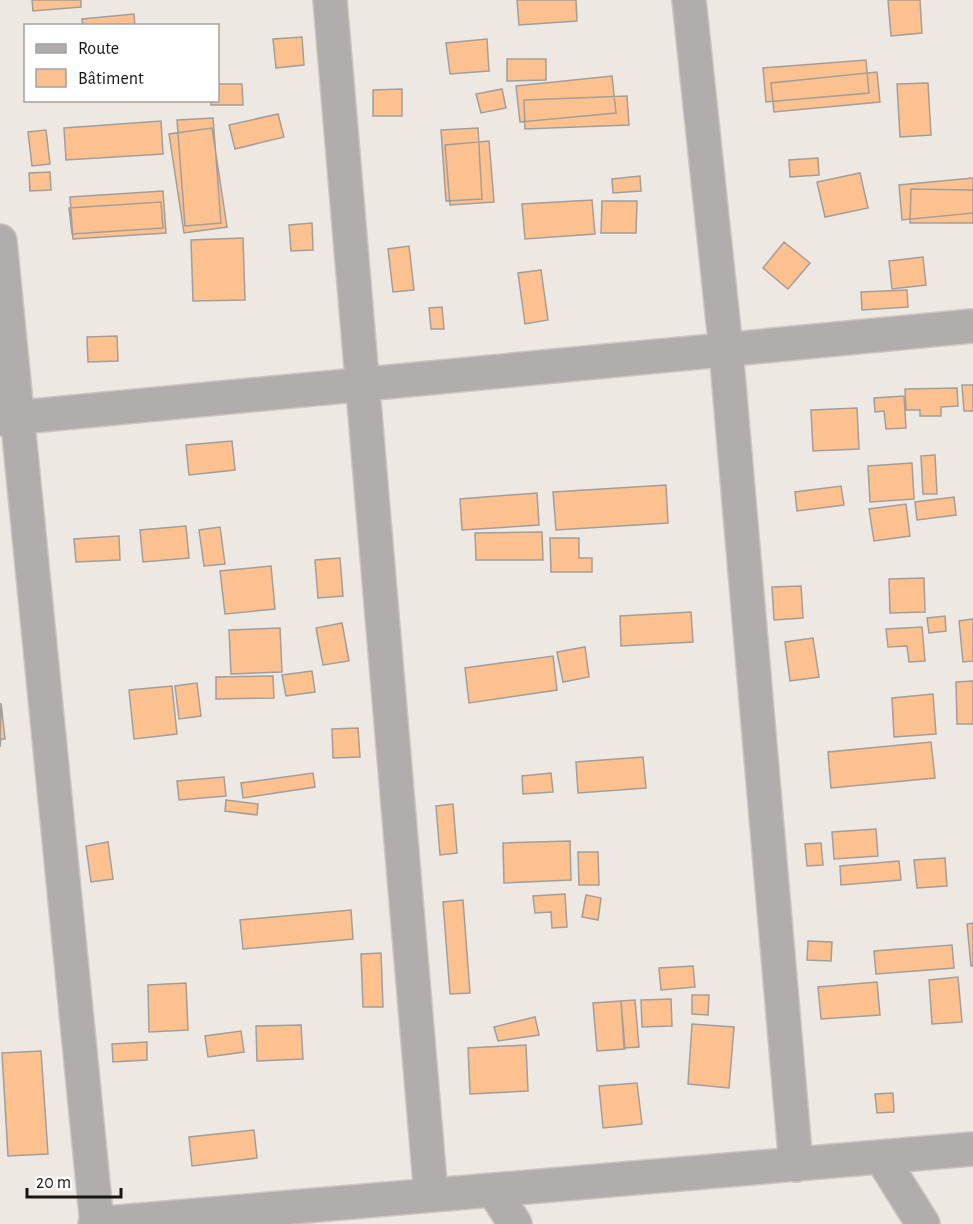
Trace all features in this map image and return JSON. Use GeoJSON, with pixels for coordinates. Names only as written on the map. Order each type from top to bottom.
{"type":"FeatureCollection","features":[{"type":"Feature","properties":{"kind":"street"},"geometry":{"type":"LineString","coordinates":[[330,0],[431,1196]]}},
{"type":"Feature","properties":{"kind":"street"},"geometry":{"type":"LineString","coordinates":[[689,0],[726,350],[796,1165]]}},
{"type":"Feature","properties":{"kind":"street"},"geometry":{"type":"LineString","coordinates":[[0,241],[8,419],[97,1224],[973,1149]]}},
{"type":"Feature","properties":{"kind":"street"},"geometry":{"type":"LineString","coordinates":[[8,419],[362,383],[973,326]]}},
{"type":"Feature","properties":{"kind":"street"},"geometry":{"type":"LineString","coordinates":[[881,1157],[923,1224]]}},
{"type":"Feature","properties":{"kind":"street"},"geometry":{"type":"LineString","coordinates":[[494,1191],[514,1224]]}},
{"type":"Feature","properties":{"kind":"building"},"geometry":{"type":"Polygon","coordinates":[[[32,0],[81,0],[81,7],[33,11],[32,0]]]}},
{"type":"Feature","properties":{"kind":"building"},"geometry":{"type":"Polygon","coordinates":[[[517,0],[576,0],[577,21],[519,25],[517,0]]]}},
{"type":"Feature","properties":{"kind":"building"},"geometry":{"type":"Polygon","coordinates":[[[888,0],[920,0],[922,33],[891,36],[888,0]]]}},
{"type":"Feature","properties":{"kind":"building"},"geometry":{"type":"Polygon","coordinates":[[[134,14],[135,24],[83,24],[82,19],[134,14]]]}},
{"type":"Feature","properties":{"kind":"building"},"geometry":{"type":"Polygon","coordinates":[[[302,37],[304,65],[276,68],[273,39],[302,37]]]}},
{"type":"Feature","properties":{"kind":"building"},"geometry":{"type":"Polygon","coordinates":[[[487,39],[489,71],[450,74],[446,43],[487,39]]]}},
{"type":"Feature","properties":{"kind":"building"},"geometry":{"type":"Polygon","coordinates":[[[507,59],[546,59],[546,80],[507,81],[507,59]]]}},
{"type":"Feature","properties":{"kind":"building"},"geometry":{"type":"Polygon","coordinates":[[[866,60],[869,93],[766,102],[763,68],[866,60]]]}},
{"type":"Feature","properties":{"kind":"building"},"geometry":{"type":"Polygon","coordinates":[[[877,72],[880,102],[774,112],[771,83],[877,72]]]}},
{"type":"Feature","properties":{"kind":"building"},"geometry":{"type":"Polygon","coordinates":[[[612,76],[616,113],[520,122],[516,86],[612,76]]]}},
{"type":"Feature","properties":{"kind":"building"},"geometry":{"type":"Polygon","coordinates":[[[928,83],[931,135],[900,137],[897,84],[928,83]]]}},
{"type":"Feature","properties":{"kind":"building"},"geometry":{"type":"Polygon","coordinates":[[[219,84],[242,84],[243,105],[211,105],[211,102],[219,102],[219,84]]]}},
{"type":"Feature","properties":{"kind":"building"},"geometry":{"type":"Polygon","coordinates":[[[402,89],[402,116],[373,116],[373,90],[402,89]]]}},
{"type":"Feature","properties":{"kind":"building"},"geometry":{"type":"Polygon","coordinates":[[[502,89],[506,108],[481,113],[476,94],[502,89]]]}},
{"type":"Feature","properties":{"kind":"building"},"geometry":{"type":"Polygon","coordinates":[[[627,96],[629,125],[525,129],[524,100],[627,96]]]}},
{"type":"Feature","properties":{"kind":"building"},"geometry":{"type":"Polygon","coordinates":[[[278,114],[284,137],[235,149],[229,125],[278,114]]]}},
{"type":"Feature","properties":{"kind":"building"},"geometry":{"type":"Polygon","coordinates":[[[213,118],[221,223],[185,226],[177,120],[213,118]]]}},
{"type":"Feature","properties":{"kind":"building"},"geometry":{"type":"Polygon","coordinates":[[[161,121],[163,154],[66,160],[64,128],[161,121]]]}},
{"type":"Feature","properties":{"kind":"building"},"geometry":{"type":"Polygon","coordinates":[[[212,128],[227,227],[184,233],[169,134],[212,128]]]}},
{"type":"Feature","properties":{"kind":"building"},"geometry":{"type":"Polygon","coordinates":[[[478,128],[482,199],[446,201],[441,130],[478,128]]]}},
{"type":"Feature","properties":{"kind":"building"},"geometry":{"type":"Polygon","coordinates":[[[46,130],[50,164],[32,166],[28,132],[46,130]]]}},
{"type":"Feature","properties":{"kind":"building"},"geometry":{"type":"Polygon","coordinates":[[[489,141],[494,202],[450,205],[445,145],[489,141]]]}},
{"type":"Feature","properties":{"kind":"building"},"geometry":{"type":"Polygon","coordinates":[[[818,158],[819,175],[790,177],[789,160],[818,158]]]}},
{"type":"Feature","properties":{"kind":"building"},"geometry":{"type":"Polygon","coordinates":[[[50,172],[51,190],[30,191],[29,173],[50,172]]]}},
{"type":"Feature","properties":{"kind":"building"},"geometry":{"type":"Polygon","coordinates":[[[860,173],[868,208],[825,217],[817,182],[860,173]]]}},
{"type":"Feature","properties":{"kind":"building"},"geometry":{"type":"Polygon","coordinates":[[[640,176],[641,191],[613,193],[612,179],[640,176]]]}},
{"type":"Feature","properties":{"kind":"building"},"geometry":{"type":"Polygon","coordinates":[[[973,178],[973,213],[902,220],[899,185],[973,178]]]}},
{"type":"Feature","properties":{"kind":"building"},"geometry":{"type":"Polygon","coordinates":[[[911,189],[973,190],[973,223],[910,223],[911,189]]]}},
{"type":"Feature","properties":{"kind":"building"},"geometry":{"type":"Polygon","coordinates":[[[163,191],[166,233],[73,239],[70,197],[163,191]]]}},
{"type":"Feature","properties":{"kind":"building"},"geometry":{"type":"Polygon","coordinates":[[[592,200],[595,234],[525,239],[522,204],[592,200]]]}},
{"type":"Feature","properties":{"kind":"building"},"geometry":{"type":"Polygon","coordinates":[[[602,201],[637,201],[636,233],[601,233],[602,201]]]}},
{"type":"Feature","properties":{"kind":"building"},"geometry":{"type":"Polygon","coordinates":[[[161,202],[163,228],[72,234],[69,208],[161,202]]]}},
{"type":"Feature","properties":{"kind":"building"},"geometry":{"type":"Polygon","coordinates":[[[312,223],[313,250],[291,251],[289,225],[312,223]]]}},
{"type":"Feature","properties":{"kind":"building"},"geometry":{"type":"Polygon","coordinates":[[[243,238],[245,300],[193,301],[191,240],[243,238]]]}},
{"type":"Feature","properties":{"kind":"building"},"geometry":{"type":"Polygon","coordinates":[[[784,242],[810,263],[788,289],[763,268],[784,242]]]}},
{"type":"Feature","properties":{"kind":"building"},"geometry":{"type":"Polygon","coordinates":[[[409,246],[414,290],[393,292],[388,249],[409,246]]]}},
{"type":"Feature","properties":{"kind":"building"},"geometry":{"type":"Polygon","coordinates":[[[923,257],[926,285],[892,289],[889,261],[923,257]]]}},
{"type":"Feature","properties":{"kind":"building"},"geometry":{"type":"Polygon","coordinates":[[[541,270],[548,320],[525,324],[518,273],[541,270]]]}},
{"type":"Feature","properties":{"kind":"building"},"geometry":{"type":"Polygon","coordinates":[[[907,290],[908,307],[862,310],[861,292],[907,290]]]}},
{"type":"Feature","properties":{"kind":"building"},"geometry":{"type":"Polygon","coordinates":[[[442,307],[444,329],[431,329],[429,308],[442,307]]]}},
{"type":"Feature","properties":{"kind":"building"},"geometry":{"type":"Polygon","coordinates":[[[117,336],[118,361],[88,362],[87,337],[117,336]]]}},
{"type":"Feature","properties":{"kind":"building"},"geometry":{"type":"Polygon","coordinates":[[[962,385],[973,385],[973,411],[964,411],[962,385]]]}},
{"type":"Feature","properties":{"kind":"building"},"geometry":{"type":"Polygon","coordinates":[[[957,388],[958,406],[941,407],[941,416],[920,416],[920,410],[906,410],[905,389],[957,388]]]}},
{"type":"Feature","properties":{"kind":"building"},"geometry":{"type":"Polygon","coordinates":[[[904,396],[906,428],[886,429],[884,411],[875,412],[874,398],[904,396]]]}},
{"type":"Feature","properties":{"kind":"building"},"geometry":{"type":"Polygon","coordinates":[[[857,408],[859,449],[813,451],[811,410],[857,408]]]}},
{"type":"Feature","properties":{"kind":"building"},"geometry":{"type":"Polygon","coordinates":[[[232,441],[235,470],[189,475],[186,445],[232,441]]]}},
{"type":"Feature","properties":{"kind":"building"},"geometry":{"type":"Polygon","coordinates":[[[935,455],[937,494],[923,494],[921,456],[935,455]]]}},
{"type":"Feature","properties":{"kind":"building"},"geometry":{"type":"Polygon","coordinates":[[[912,463],[914,499],[870,502],[868,466],[912,463]]]}},
{"type":"Feature","properties":{"kind":"building"},"geometry":{"type":"Polygon","coordinates":[[[666,485],[668,523],[556,530],[553,492],[666,485]]]}},
{"type":"Feature","properties":{"kind":"building"},"geometry":{"type":"Polygon","coordinates":[[[841,486],[844,505],[797,511],[795,492],[841,486]]]}},
{"type":"Feature","properties":{"kind":"building"},"geometry":{"type":"Polygon","coordinates":[[[537,493],[539,525],[462,530],[460,499],[537,493]]]}},
{"type":"Feature","properties":{"kind":"building"},"geometry":{"type":"Polygon","coordinates":[[[954,497],[956,515],[917,520],[915,502],[954,497]]]}},
{"type":"Feature","properties":{"kind":"building"},"geometry":{"type":"Polygon","coordinates":[[[906,504],[910,536],[874,541],[869,509],[906,504]]]}},
{"type":"Feature","properties":{"kind":"building"},"geometry":{"type":"Polygon","coordinates":[[[186,526],[189,558],[143,562],[140,530],[186,526]]]}},
{"type":"Feature","properties":{"kind":"building"},"geometry":{"type":"Polygon","coordinates":[[[220,527],[225,564],[204,566],[199,530],[220,527]]]}},
{"type":"Feature","properties":{"kind":"building"},"geometry":{"type":"Polygon","coordinates":[[[542,532],[543,560],[476,560],[475,533],[542,532]]]}},
{"type":"Feature","properties":{"kind":"building"},"geometry":{"type":"Polygon","coordinates":[[[119,536],[120,560],[76,562],[74,539],[119,536]]]}},
{"type":"Feature","properties":{"kind":"building"},"geometry":{"type":"Polygon","coordinates":[[[550,538],[579,538],[579,558],[592,558],[592,572],[551,572],[550,538]]]}},
{"type":"Feature","properties":{"kind":"building"},"geometry":{"type":"Polygon","coordinates":[[[340,558],[343,596],[318,598],[315,560],[340,558]]]}},
{"type":"Feature","properties":{"kind":"building"},"geometry":{"type":"Polygon","coordinates":[[[271,566],[275,609],[225,614],[220,571],[271,566]]]}},
{"type":"Feature","properties":{"kind":"building"},"geometry":{"type":"Polygon","coordinates":[[[924,578],[925,612],[890,613],[889,579],[924,578]]]}},
{"type":"Feature","properties":{"kind":"building"},"geometry":{"type":"Polygon","coordinates":[[[801,586],[803,618],[774,620],[772,587],[801,586]]]}},
{"type":"Feature","properties":{"kind":"building"},"geometry":{"type":"Polygon","coordinates":[[[691,612],[693,642],[621,646],[620,616],[691,612]]]}},
{"type":"Feature","properties":{"kind":"building"},"geometry":{"type":"Polygon","coordinates":[[[945,616],[946,631],[929,633],[927,618],[945,616]]]}},
{"type":"Feature","properties":{"kind":"building"},"geometry":{"type":"Polygon","coordinates":[[[973,619],[973,661],[963,662],[959,621],[973,619]]]}},
{"type":"Feature","properties":{"kind":"building"},"geometry":{"type":"Polygon","coordinates":[[[342,623],[349,661],[323,665],[316,628],[342,623]]]}},
{"type":"Feature","properties":{"kind":"building"},"geometry":{"type":"Polygon","coordinates":[[[922,627],[925,661],[909,662],[907,646],[888,647],[886,629],[922,627]]]}},
{"type":"Feature","properties":{"kind":"building"},"geometry":{"type":"Polygon","coordinates":[[[280,628],[282,672],[231,674],[229,630],[280,628]]]}},
{"type":"Feature","properties":{"kind":"building"},"geometry":{"type":"Polygon","coordinates":[[[813,638],[819,677],[790,681],[785,642],[813,638]]]}},
{"type":"Feature","properties":{"kind":"building"},"geometry":{"type":"Polygon","coordinates":[[[585,647],[589,677],[563,682],[557,652],[585,647]]]}},
{"type":"Feature","properties":{"kind":"building"},"geometry":{"type":"Polygon","coordinates":[[[553,656],[557,690],[469,703],[465,668],[553,656]]]}},
{"type":"Feature","properties":{"kind":"building"},"geometry":{"type":"Polygon","coordinates":[[[312,671],[315,692],[286,696],[282,675],[312,671]]]}},
{"type":"Feature","properties":{"kind":"building"},"geometry":{"type":"Polygon","coordinates":[[[273,676],[274,698],[216,699],[216,677],[273,676]]]}},
{"type":"Feature","properties":{"kind":"building"},"geometry":{"type":"Polygon","coordinates":[[[973,681],[973,724],[957,724],[956,682],[973,681]]]}},
{"type":"Feature","properties":{"kind":"building"},"geometry":{"type":"Polygon","coordinates":[[[197,683],[201,716],[179,719],[175,686],[197,683]]]}},
{"type":"Feature","properties":{"kind":"building"},"geometry":{"type":"Polygon","coordinates":[[[172,686],[177,734],[134,739],[129,690],[172,686]]]}},
{"type":"Feature","properties":{"kind":"building"},"geometry":{"type":"Polygon","coordinates":[[[933,694],[936,734],[894,737],[892,698],[933,694]]]}},
{"type":"Feature","properties":{"kind":"building"},"geometry":{"type":"Polygon","coordinates":[[[1,703],[5,739],[1,739],[0,747],[1,703]]]}},
{"type":"Feature","properties":{"kind":"building"},"geometry":{"type":"Polygon","coordinates":[[[358,728],[360,757],[333,758],[332,729],[358,728]]]}},
{"type":"Feature","properties":{"kind":"building"},"geometry":{"type":"Polygon","coordinates":[[[931,742],[935,778],[831,788],[828,752],[931,742]]]}},
{"type":"Feature","properties":{"kind":"building"},"geometry":{"type":"Polygon","coordinates":[[[643,757],[646,788],[578,793],[576,762],[643,757]]]}},
{"type":"Feature","properties":{"kind":"building"},"geometry":{"type":"Polygon","coordinates":[[[313,773],[315,787],[243,798],[241,783],[313,773]]]}},
{"type":"Feature","properties":{"kind":"building"},"geometry":{"type":"Polygon","coordinates":[[[551,773],[553,792],[523,794],[522,776],[551,773]]]}},
{"type":"Feature","properties":{"kind":"building"},"geometry":{"type":"Polygon","coordinates":[[[224,777],[226,796],[179,800],[177,781],[224,777]]]}},
{"type":"Feature","properties":{"kind":"building"},"geometry":{"type":"Polygon","coordinates":[[[226,800],[258,804],[257,815],[225,811],[226,800]]]}},
{"type":"Feature","properties":{"kind":"building"},"geometry":{"type":"Polygon","coordinates":[[[453,804],[457,853],[440,855],[436,806],[453,804]]]}},
{"type":"Feature","properties":{"kind":"building"},"geometry":{"type":"Polygon","coordinates":[[[876,829],[878,856],[834,859],[832,832],[876,829]]]}},
{"type":"Feature","properties":{"kind":"building"},"geometry":{"type":"Polygon","coordinates":[[[570,841],[571,880],[504,883],[503,843],[570,841]]]}},
{"type":"Feature","properties":{"kind":"building"},"geometry":{"type":"Polygon","coordinates":[[[108,842],[113,879],[91,882],[86,846],[108,842]]]}},
{"type":"Feature","properties":{"kind":"building"},"geometry":{"type":"Polygon","coordinates":[[[821,843],[823,865],[807,866],[805,844],[821,843]]]}},
{"type":"Feature","properties":{"kind":"building"},"geometry":{"type":"Polygon","coordinates":[[[578,852],[598,852],[599,885],[579,885],[578,852]]]}},
{"type":"Feature","properties":{"kind":"building"},"geometry":{"type":"Polygon","coordinates":[[[945,858],[947,886],[917,888],[914,860],[945,858]]]}},
{"type":"Feature","properties":{"kind":"building"},"geometry":{"type":"Polygon","coordinates":[[[899,861],[901,880],[841,885],[840,866],[899,861]]]}},
{"type":"Feature","properties":{"kind":"building"},"geometry":{"type":"Polygon","coordinates":[[[565,894],[567,927],[552,928],[551,912],[535,913],[533,896],[565,894]]]}},
{"type":"Feature","properties":{"kind":"building"},"geometry":{"type":"Polygon","coordinates":[[[586,895],[601,898],[598,920],[582,917],[586,895]]]}},
{"type":"Feature","properties":{"kind":"building"},"geometry":{"type":"Polygon","coordinates":[[[463,900],[470,993],[450,994],[443,902],[463,900]]]}},
{"type":"Feature","properties":{"kind":"building"},"geometry":{"type":"Polygon","coordinates":[[[351,910],[353,939],[243,949],[240,920],[351,910]]]}},
{"type":"Feature","properties":{"kind":"building"},"geometry":{"type":"Polygon","coordinates":[[[973,923],[973,966],[971,966],[967,924],[973,923]]]}},
{"type":"Feature","properties":{"kind":"building"},"geometry":{"type":"Polygon","coordinates":[[[808,941],[832,942],[831,961],[807,960],[808,941]]]}},
{"type":"Feature","properties":{"kind":"building"},"geometry":{"type":"Polygon","coordinates":[[[952,945],[954,968],[876,974],[874,951],[952,945]]]}},
{"type":"Feature","properties":{"kind":"building"},"geometry":{"type":"Polygon","coordinates":[[[381,953],[383,1007],[363,1007],[361,954],[381,953]]]}},
{"type":"Feature","properties":{"kind":"building"},"geometry":{"type":"Polygon","coordinates":[[[693,966],[695,987],[661,990],[659,968],[693,966]]]}},
{"type":"Feature","properties":{"kind":"building"},"geometry":{"type":"Polygon","coordinates":[[[958,977],[962,1022],[932,1024],[929,980],[958,977]]]}},
{"type":"Feature","properties":{"kind":"building"},"geometry":{"type":"Polygon","coordinates":[[[877,982],[880,1015],[821,1019],[818,987],[877,982]]]}},
{"type":"Feature","properties":{"kind":"building"},"geometry":{"type":"Polygon","coordinates":[[[186,983],[188,1030],[149,1032],[148,985],[186,983]]]}},
{"type":"Feature","properties":{"kind":"building"},"geometry":{"type":"Polygon","coordinates":[[[692,995],[709,995],[708,1015],[692,1014],[692,995]]]}},
{"type":"Feature","properties":{"kind":"building"},"geometry":{"type":"Polygon","coordinates":[[[671,999],[672,1026],[642,1027],[641,1000],[671,999]]]}},
{"type":"Feature","properties":{"kind":"building"},"geometry":{"type":"Polygon","coordinates":[[[635,1000],[639,1047],[624,1048],[621,1001],[635,1000]]]}},
{"type":"Feature","properties":{"kind":"building"},"geometry":{"type":"Polygon","coordinates":[[[621,1001],[625,1049],[597,1051],[593,1003],[621,1001]]]}},
{"type":"Feature","properties":{"kind":"building"},"geometry":{"type":"Polygon","coordinates":[[[535,1017],[539,1035],[498,1041],[494,1027],[535,1017]]]}},
{"type":"Feature","properties":{"kind":"building"},"geometry":{"type":"Polygon","coordinates":[[[692,1024],[734,1027],[729,1088],[688,1084],[692,1024]]]}},
{"type":"Feature","properties":{"kind":"building"},"geometry":{"type":"Polygon","coordinates":[[[301,1025],[303,1059],[257,1061],[256,1026],[301,1025]]]}},
{"type":"Feature","properties":{"kind":"building"},"geometry":{"type":"Polygon","coordinates":[[[241,1031],[244,1052],[208,1057],[205,1036],[241,1031]]]}},
{"type":"Feature","properties":{"kind":"building"},"geometry":{"type":"Polygon","coordinates":[[[147,1042],[147,1060],[113,1062],[112,1044],[147,1042]]]}},
{"type":"Feature","properties":{"kind":"building"},"geometry":{"type":"Polygon","coordinates":[[[526,1045],[528,1091],[470,1094],[468,1048],[526,1045]]]}},
{"type":"Feature","properties":{"kind":"building"},"geometry":{"type":"Polygon","coordinates":[[[41,1051],[48,1154],[8,1156],[2,1053],[41,1051]]]}},
{"type":"Feature","properties":{"kind":"building"},"geometry":{"type":"Polygon","coordinates":[[[637,1083],[642,1124],[603,1128],[599,1086],[637,1083]]]}},
{"type":"Feature","properties":{"kind":"building"},"geometry":{"type":"Polygon","coordinates":[[[893,1093],[894,1112],[877,1113],[875,1094],[893,1093]]]}},
{"type":"Feature","properties":{"kind":"building"},"geometry":{"type":"Polygon","coordinates":[[[254,1130],[257,1158],[192,1166],[189,1137],[254,1130]]]}}]}
